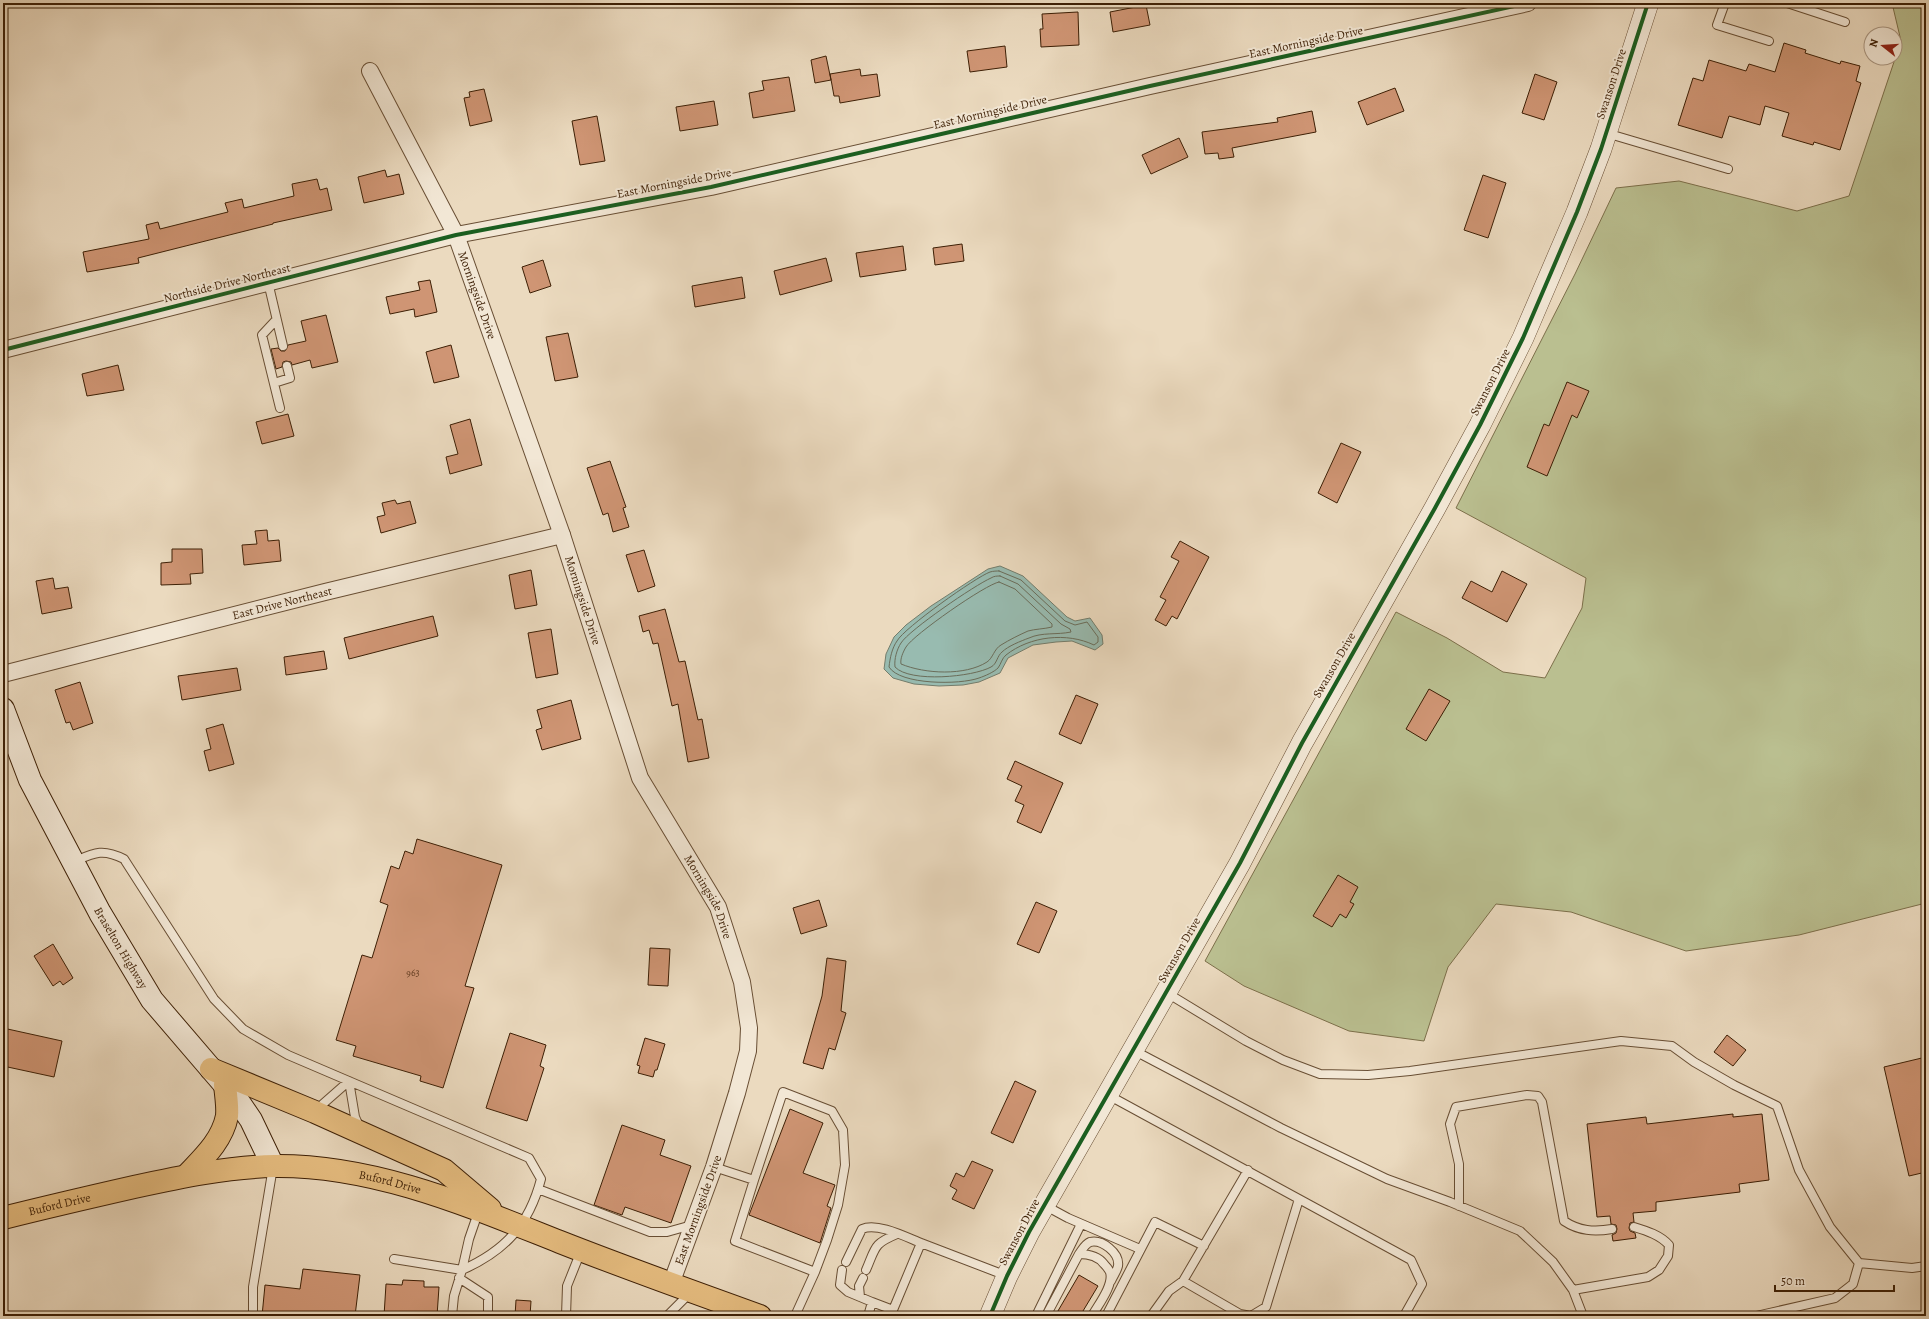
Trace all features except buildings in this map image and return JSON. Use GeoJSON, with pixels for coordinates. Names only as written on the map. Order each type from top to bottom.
{"type":"FeatureCollection","features":[{"type":"Feature","properties":{"kind":"highway"},"geometry":{"type":"LineString","coordinates":[[218,1077],[315,1112],[444,1170],[512,1223]]}},
{"type":"Feature","properties":{"kind":"highway"},"geometry":{"type":"LineString","coordinates":[[187,1175],[209,1151],[220,1135],[227,1116],[218,1077]]}},
{"type":"Feature","properties":{"kind":"highway","name":"Buford Drive"},"geometry":{"type":"LineString","coordinates":[[3,1218],[187,1175],[273,1166],[306,1167],[366,1176],[416,1188],[479,1210],[691,1292],[760,1316]]}},
{"type":"Feature","properties":{"kind":"main road","name":"Braselton Highway"},"geometry":{"type":"LineString","coordinates":[[3,709],[10,749],[30,780],[100,913],[152,1000],[236,1098],[251,1120],[273,1166]]}},
{"type":"Feature","properties":{"kind":"street","name":"East Morningside Drive"},"geometry":{"type":"LineString","coordinates":[[456,235],[711,187],[1142,88],[1528,3]]}},
{"type":"Feature","properties":{"kind":"street","name":"Swanson Drive"},"geometry":{"type":"LineString","coordinates":[[990,1316],[1020,1249],[1044,1205],[1240,863],[1302,743],[1435,508],[1480,424],[1523,338],[1549,281],[1577,212],[1606,133],[1648,3]]}},
{"type":"Feature","properties":{"kind":"street","name":"Morningside Drive"},"geometry":{"type":"LineString","coordinates":[[370,71],[456,235],[562,535],[640,778],[718,907],[742,982],[749,1028],[748,1052],[738,1093],[724,1135]]}},
{"type":"Feature","properties":{"kind":"street","name":"Northside Drive Northeast"},"geometry":{"type":"LineString","coordinates":[[3,350],[456,235]]}},
{"type":"Feature","properties":{"kind":"street","name":"East Drive Northeast"},"geometry":{"type":"LineString","coordinates":[[3,674],[325,592],[562,535]]}},
{"type":"Feature","properties":{"kind":"street","name":"East Morningside Drive"},"geometry":{"type":"LineString","coordinates":[[671,1284],[714,1167],[724,1135]]}},
{"type":"Feature","properties":{"kind":"lane"},"geometry":{"type":"LineString","coordinates":[[1725,3],[1717,25],[1769,41]]}},
{"type":"Feature","properties":{"kind":"lane"},"geometry":{"type":"LineString","coordinates":[[1787,3],[1845,22]]}},
{"type":"Feature","properties":{"kind":"lane"},"geometry":{"type":"LineString","coordinates":[[1606,133],[1728,169]]}},
{"type":"Feature","properties":{"kind":"lane"},"geometry":{"type":"LineString","coordinates":[[268,282],[283,346]]}},
{"type":"Feature","properties":{"kind":"lane"},"geometry":{"type":"LineString","coordinates":[[276,320],[262,335],[280,408]]}},
{"type":"Feature","properties":{"kind":"lane"},"geometry":{"type":"LineString","coordinates":[[274,383],[290,378],[287,366]]}},
{"type":"Feature","properties":{"kind":"lane"},"geometry":{"type":"LineString","coordinates":[[73,863],[94,853],[111,852],[124,859],[214,998],[232,1019],[243,1029],[264,1043],[288,1055],[529,1158],[541,1179],[536,1199],[512,1223],[502,1246],[483,1260],[462,1270],[394,1259]]}},
{"type":"Feature","properties":{"kind":"lane"},"geometry":{"type":"LineString","coordinates":[[1166,993],[1246,1041],[1283,1060],[1320,1074],[1368,1075],[1410,1071],[1621,1041],[1672,1046],[1694,1062],[1734,1085],[1777,1106],[1799,1170],[1830,1227],[1859,1263],[1912,1268],[1926,1266]]}},
{"type":"Feature","properties":{"kind":"lane"},"geometry":{"type":"LineString","coordinates":[[1133,1050],[1281,1128],[1387,1179],[1520,1231],[1553,1262],[1573,1290],[1583,1316]]}},
{"type":"Feature","properties":{"kind":"lane"},"geometry":{"type":"LineString","coordinates":[[315,1112],[349,1081]]}},
{"type":"Feature","properties":{"kind":"lane"},"geometry":{"type":"LineString","coordinates":[[349,1081],[355,1117],[363,1134]]}},
{"type":"Feature","properties":{"kind":"lane"},"geometry":{"type":"LineString","coordinates":[[795,1316],[816,1272],[827,1240],[838,1205],[845,1165],[843,1130],[832,1111],[783,1092],[735,1241],[816,1272]]}},
{"type":"Feature","properties":{"kind":"lane"},"geometry":{"type":"LineString","coordinates":[[1108,1095],[1411,1260],[1422,1284],[1404,1316]]}},
{"type":"Feature","properties":{"kind":"lane"},"geometry":{"type":"LineString","coordinates":[[1459,1206],[1459,1164],[1450,1124],[1456,1107],[1527,1095],[1538,1096],[1542,1102],[1564,1220],[1581,1229],[1597,1231],[1612,1229]]}},
{"type":"Feature","properties":{"kind":"lane"},"geometry":{"type":"LineString","coordinates":[[253,1316],[253,1287],[273,1166]]}},
{"type":"Feature","properties":{"kind":"lane"},"geometry":{"type":"LineString","coordinates":[[714,1167],[754,1180]]}},
{"type":"Feature","properties":{"kind":"lane"},"geometry":{"type":"LineString","coordinates":[[1150,1316],[1168,1291],[1183,1281],[1248,1170]]}},
{"type":"Feature","properties":{"kind":"lane"},"geometry":{"type":"LineString","coordinates":[[538,1189],[650,1232],[667,1232],[692,1225]]}},
{"type":"Feature","properties":{"kind":"lane"},"geometry":{"type":"LineString","coordinates":[[1183,1281],[1240,1314],[1251,1316],[1266,1307],[1300,1199]]}},
{"type":"Feature","properties":{"kind":"lane"},"geometry":{"type":"LineString","coordinates":[[1044,1205],[1081,1224],[1140,1250]]}},
{"type":"Feature","properties":{"kind":"lane"},"geometry":{"type":"LineString","coordinates":[[452,1316],[459,1278],[469,1239],[479,1210]]}},
{"type":"Feature","properties":{"kind":"lane"},"geometry":{"type":"LineString","coordinates":[[1106,1316],[1155,1222],[1204,1246]]}},
{"type":"Feature","properties":{"kind":"lane"},"geometry":{"type":"LineString","coordinates":[[1036,1316],[1081,1224]]}},
{"type":"Feature","properties":{"kind":"lane"},"geometry":{"type":"LineString","coordinates":[[921,1243],[893,1310],[848,1292],[840,1285],[844,1266],[862,1228],[872,1226],[897,1234],[921,1243],[1007,1276]]}},
{"type":"Feature","properties":{"kind":"lane"},"geometry":{"type":"LineString","coordinates":[[1573,1290],[1648,1277],[1659,1270],[1668,1256],[1669,1245],[1664,1240],[1648,1231],[1634,1227]]}},
{"type":"Feature","properties":{"kind":"lane"},"geometry":{"type":"LineString","coordinates":[[860,1297],[859,1286],[876,1247],[881,1241],[897,1234]]}},
{"type":"Feature","properties":{"kind":"lane"},"geometry":{"type":"LineString","coordinates":[[1046,1316],[1084,1246],[1090,1242],[1099,1242],[1109,1248],[1117,1257],[1118,1266],[1092,1316]]}},
{"type":"Feature","properties":{"kind":"lane"},"geometry":{"type":"LineString","coordinates":[[566,1316],[567,1286],[582,1250]]}},
{"type":"Feature","properties":{"kind":"lane"},"geometry":{"type":"LineString","coordinates":[[1079,1254],[1094,1255],[1103,1262],[1110,1272],[1109,1283]]}},
{"type":"Feature","properties":{"kind":"lane"},"geometry":{"type":"LineString","coordinates":[[1756,1316],[1835,1298],[1853,1284],[1859,1263]]}},
{"type":"Feature","properties":{"kind":"lane"},"geometry":{"type":"LineString","coordinates":[[459,1278],[488,1297],[488,1316]]}},
{"type":"Feature","properties":{"kind":"lane"},"geometry":{"type":"LineString","coordinates":[[667,1316],[691,1292]]}},
{"type":"Feature","properties":{"kind":"lane"},"geometry":{"type":"LineString","coordinates":[[868,1316],[872,1302]]}},
{"type":"Feature","properties":{"kind":"green space"},"geometry":{"type":"Polygon","coordinates":[[[1892,3],[1926,3],[1926,903],[1799,935],[1686,951],[1571,912],[1496,904],[1448,967],[1424,1041],[1349,1031],[1244,986],[1205,961],[1396,612],[1447,638],[1503,672],[1545,678],[1582,608],[1586,578],[1456,508],[1575,274],[1616,188],[1679,181],[1797,211],[1849,196],[1893,66],[1903,66],[1903,26],[1897,26],[1892,3]]]}},
{"type":"Feature","properties":{"kind":"water"},"geometry":{"type":"Polygon","coordinates":[[[1000,566],[1023,576],[1067,617],[1075,621],[1090,618],[1102,635],[1103,644],[1095,650],[1072,641],[1033,645],[1008,658],[1000,673],[979,682],[963,685],[939,686],[914,684],[893,678],[884,669],[886,654],[894,637],[906,625],[931,606],[988,569],[1000,566]]]}},
{"type":"Feature","properties":{"kind":"cycle path"},"geometry":{"type":"LineString","coordinates":[[3,350],[456,235],[711,187],[1150,86],[1528,3]]}},
{"type":"Feature","properties":{"kind":"cycle path"},"geometry":{"type":"LineString","coordinates":[[990,1316],[1007,1276],[1029,1232],[1240,863],[1302,743],[1435,508],[1480,425],[1523,338],[1577,212],[1601,149],[1648,3]]}}]}
